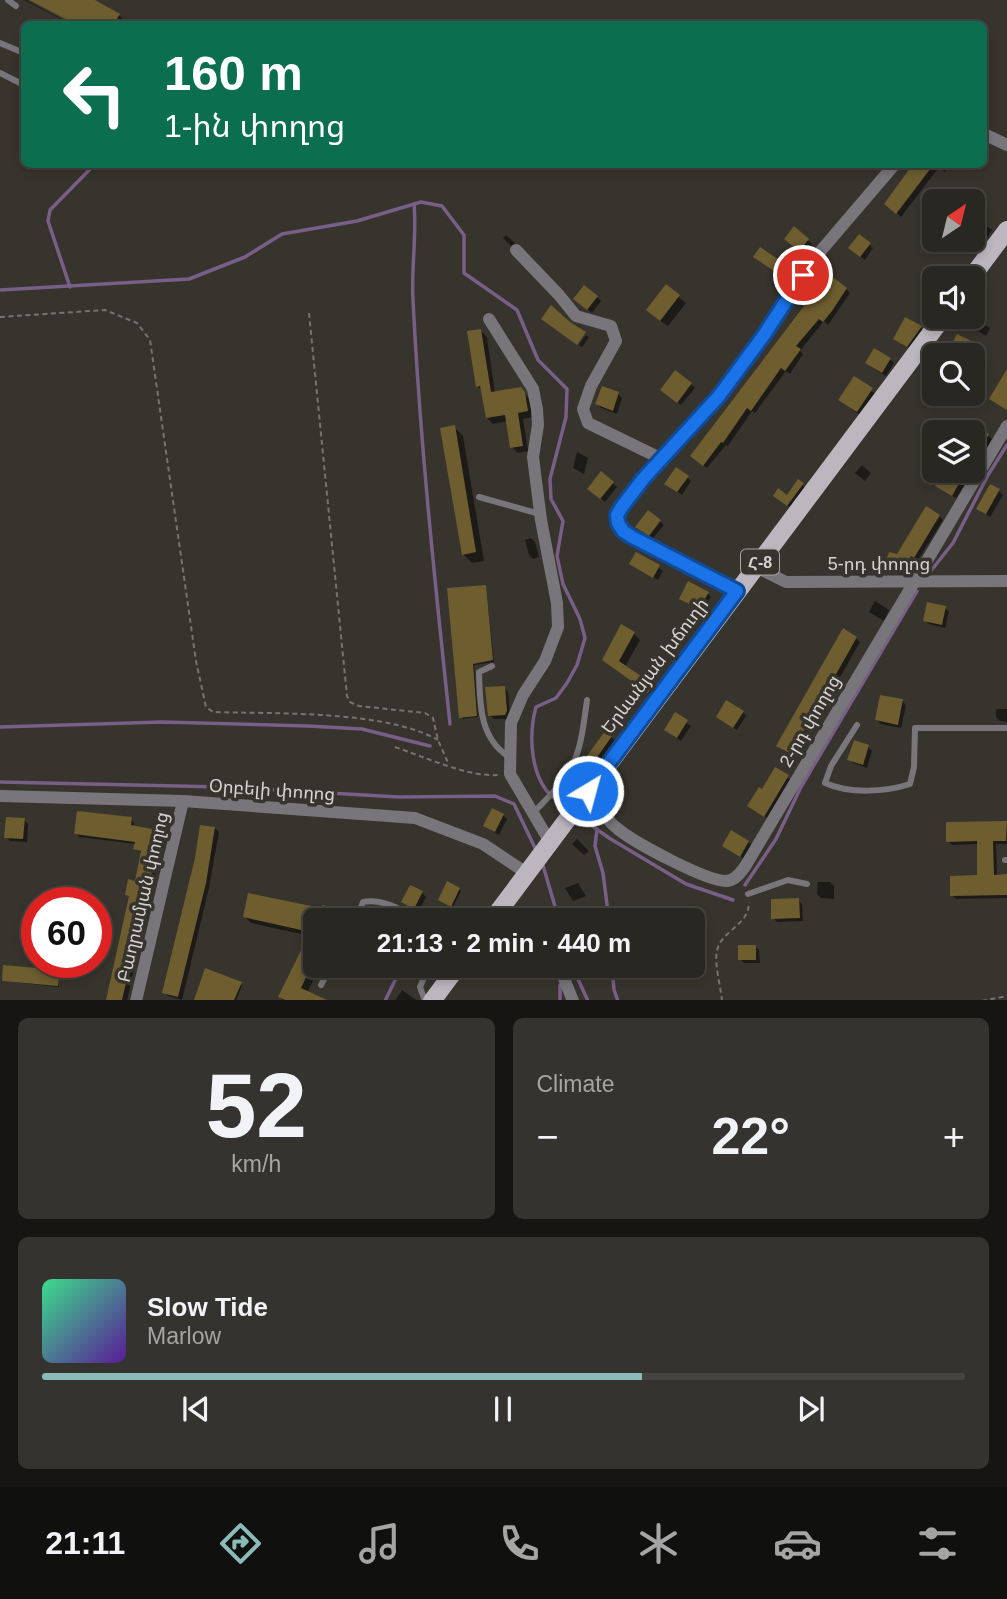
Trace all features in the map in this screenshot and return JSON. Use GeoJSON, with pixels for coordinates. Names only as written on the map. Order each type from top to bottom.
{"type":"FeatureCollection","features":[{"type":"Feature","properties":{"kind":"main road"},"geometry":{"type":"LineString","coordinates":[[980,266],[1007,230]]}},
{"type":"Feature","properties":{"kind":"main road","name":"Երևանյան խճուղի"},"geometry":{"type":"LineString","coordinates":[[528,874],[934,329]]}},
{"type":"Feature","properties":{"kind":"main road","name":"Հ-8"},"geometry":{"type":"LineString","coordinates":[[505,908],[528,874]]}},
{"type":"Feature","properties":{"kind":"main road"},"geometry":{"type":"LineString","coordinates":[[432,1000],[449,978]]}},
{"type":"Feature","properties":{"kind":"street"},"geometry":{"type":"LineString","coordinates":[[987,135],[1007,145]]}},
{"type":"Feature","properties":{"kind":"street"},"geometry":{"type":"LineString","coordinates":[[737,591],[632,537],[623,531],[617,515],[626,500],[662,458],[719,396],[764,335],[813,260],[892,168]]}},
{"type":"Feature","properties":{"kind":"street"},"geometry":{"type":"LineString","coordinates":[[516,250],[576,316],[611,326],[616,341],[591,386],[583,409],[588,423],[662,458]]}},
{"type":"Feature","properties":{"kind":"street"},"geometry":{"type":"LineString","coordinates":[[489,319],[533,389],[538,425],[533,457],[540,514],[557,603],[558,627],[545,661],[523,695],[511,723],[510,774],[551,842]]}},
{"type":"Feature","properties":{"kind":"street","name":"2-րդ փողոց"},"geometry":{"type":"LineString","coordinates":[[588,791],[617,829],[695,872],[725,881],[733,879],[746,865],[1007,426]]}},
{"type":"Feature","properties":{"kind":"street","name":"5-րդ փողոց"},"geometry":{"type":"LineString","coordinates":[[756,567],[786,582],[1007,581]]}},
{"type":"Feature","properties":{"kind":"street","name":"Օրբելի փողոց"},"geometry":{"type":"LineString","coordinates":[[0,796],[183,801],[415,818],[483,844],[528,874]]}},
{"type":"Feature","properties":{"kind":"street","name":"Բաղրամյան փողոց"},"geometry":{"type":"LineString","coordinates":[[136,1000],[183,801]]}},
{"type":"Feature","properties":{"kind":"street"},"geometry":{"type":"LineString","coordinates":[[564,978],[573,1000]]}},
{"type":"Feature","properties":{"kind":"lane"},"geometry":{"type":"LineString","coordinates":[[8,0],[16,6]]}},
{"type":"Feature","properties":{"kind":"lane"},"geometry":{"type":"LineString","coordinates":[[0,43],[21,51]]}},
{"type":"Feature","properties":{"kind":"lane"},"geometry":{"type":"LineString","coordinates":[[0,73],[21,84]]}},
{"type":"Feature","properties":{"kind":"lane"},"geometry":{"type":"LineString","coordinates":[[479,496],[540,514]]}},
{"type":"Feature","properties":{"kind":"lane"},"geometry":{"type":"LineString","coordinates":[[492,666],[479,672],[483,725],[497,748],[511,758]]}},
{"type":"Feature","properties":{"kind":"lane"},"geometry":{"type":"LineString","coordinates":[[533,813],[570,773],[577,758],[587,700]]}},
{"type":"Feature","properties":{"kind":"lane"},"geometry":{"type":"LineString","coordinates":[[857,725],[831,766],[825,783],[839,790],[896,788],[910,784],[914,767],[915,728],[1007,729]]}},
{"type":"Feature","properties":{"kind":"lane"},"geometry":{"type":"LineString","coordinates":[[748,894],[788,880],[807,884]]}},
{"type":"Feature","properties":{"kind":"lane"},"geometry":{"type":"LineString","coordinates":[[361,908],[363,902],[373,900],[398,908]]}},
{"type":"Feature","properties":{"kind":"lane"},"geometry":{"type":"LineString","coordinates":[[321,985],[325,978]]}},
{"type":"Feature","properties":{"kind":"lane"},"geometry":{"type":"LineString","coordinates":[[424,978],[420,987],[425,1000]]}},
{"type":"Feature","properties":{"kind":"path"},"geometry":{"type":"LineString","coordinates":[[0,317],[106,310],[137,323],[150,340],[194,648],[206,707],[213,712],[375,721],[425,732],[438,740]]}},
{"type":"Feature","properties":{"kind":"path"},"geometry":{"type":"LineString","coordinates":[[309,313],[347,696],[350,702],[359,706],[425,713],[433,718],[438,740],[449,765]]}},
{"type":"Feature","properties":{"kind":"path"},"geometry":{"type":"LineString","coordinates":[[395,747],[464,772],[510,774]]}},
{"type":"Feature","properties":{"kind":"path"},"geometry":{"type":"LineString","coordinates":[[722,1000],[717,951],[724,937],[742,923],[750,906],[748,894]]}},
{"type":"Feature","properties":{"kind":"path"},"geometry":{"type":"LineString","coordinates":[[982,1000],[1007,996]]}},
{"type":"Feature","properties":{"kind":"building"},"geometry":{"type":"Polygon","coordinates":[[[29,0],[95,0],[120,14],[116,21],[69,21],[29,0]]]}},
{"type":"Feature","properties":{"kind":"building"},"geometry":{"type":"Polygon","coordinates":[[[910,168],[931,168],[896,214],[884,204],[910,168]]]}},
{"type":"Feature","properties":{"kind":"building"},"geometry":{"type":"Polygon","coordinates":[[[794,226],[809,239],[799,251],[784,239],[794,226]]]}},
{"type":"Feature","properties":{"kind":"building"},"geometry":{"type":"Polygon","coordinates":[[[859,234],[871,243],[860,257],[848,248],[859,234]]]}},
{"type":"Feature","properties":{"kind":"building"},"geometry":{"type":"Polygon","coordinates":[[[760,247],[795,271],[789,281],[753,257],[760,247]]]}},
{"type":"Feature","properties":{"kind":"building"},"geometry":{"type":"Polygon","coordinates":[[[830,275],[847,288],[832,311],[823,322],[819,319],[796,346],[801,349],[785,371],[781,368],[751,411],[747,408],[703,466],[690,456],[804,306],[800,304],[809,292],[814,296],[830,275]]]}},
{"type":"Feature","properties":{"kind":"building"},"geometry":{"type":"Polygon","coordinates":[[[666,284],[680,295],[660,321],[646,310],[666,284]]]}},
{"type":"Feature","properties":{"kind":"building"},"geometry":{"type":"Polygon","coordinates":[[[584,285],[598,296],[587,310],[573,299],[584,285]]]}},
{"type":"Feature","properties":{"kind":"building"},"geometry":{"type":"Polygon","coordinates":[[[551,305],[586,332],[577,345],[541,319],[551,305]]]}},
{"type":"Feature","properties":{"kind":"building"},"geometry":{"type":"Polygon","coordinates":[[[905,317],[922,326],[907,347],[893,339],[905,317]]]}},
{"type":"Feature","properties":{"kind":"building"},"geometry":{"type":"Polygon","coordinates":[[[481,329],[491,392],[521,387],[525,392],[528,411],[518,413],[523,446],[510,448],[505,415],[486,418],[480,386],[476,387],[467,331],[481,329]]]}},
{"type":"Feature","properties":{"kind":"building"},"geometry":{"type":"Polygon","coordinates":[[[957,334],[971,341],[970,343],[952,343],[957,334]]]}},
{"type":"Feature","properties":{"kind":"building"},"geometry":{"type":"Polygon","coordinates":[[[874,348],[891,358],[882,373],[865,363],[874,348]]]}},
{"type":"Feature","properties":{"kind":"building"},"geometry":{"type":"Polygon","coordinates":[[[1007,369],[1007,410],[989,399],[1007,369]]]}},
{"type":"Feature","properties":{"kind":"building"},"geometry":{"type":"Polygon","coordinates":[[[675,370],[692,383],[677,403],[660,390],[675,370]]]}},
{"type":"Feature","properties":{"kind":"building"},"geometry":{"type":"Polygon","coordinates":[[[854,376],[873,388],[857,412],[838,400],[854,376]]]}},
{"type":"Feature","properties":{"kind":"building"},"geometry":{"type":"Polygon","coordinates":[[[602,386],[619,392],[613,411],[595,404],[602,386]]]}},
{"type":"Feature","properties":{"kind":"building"},"geometry":{"type":"Polygon","coordinates":[[[455,425],[476,552],[462,555],[440,428],[455,425]]]}},
{"type":"Feature","properties":{"kind":"building"},"geometry":{"type":"Polygon","coordinates":[[[676,467],[689,476],[677,492],[664,484],[676,467]]]}},
{"type":"Feature","properties":{"kind":"building"},"geometry":{"type":"Polygon","coordinates":[[[601,471],[614,482],[600,499],[587,489],[601,471]]]}},
{"type":"Feature","properties":{"kind":"building"},"geometry":{"type":"Polygon","coordinates":[[[798,479],[804,483],[787,506],[773,496],[778,488],[787,495],[798,479]]]}},
{"type":"Feature","properties":{"kind":"building"},"geometry":{"type":"Polygon","coordinates":[[[937,483],[959,483],[952,496],[935,486],[937,483]]]}},
{"type":"Feature","properties":{"kind":"building"},"geometry":{"type":"Polygon","coordinates":[[[990,484],[1000,489],[986,514],[976,509],[990,484]]]}},
{"type":"Feature","properties":{"kind":"building"},"geometry":{"type":"Polygon","coordinates":[[[926,506],[940,515],[914,558],[911,556],[906,573],[884,568],[889,552],[897,554],[926,506]]]}},
{"type":"Feature","properties":{"kind":"building"},"geometry":{"type":"Polygon","coordinates":[[[648,510],[661,520],[649,536],[635,527],[648,510]]]}},
{"type":"Feature","properties":{"kind":"building"},"geometry":{"type":"Polygon","coordinates":[[[636,552],[660,565],[653,578],[629,564],[636,552]]]}},
{"type":"Feature","properties":{"kind":"building"},"geometry":{"type":"Polygon","coordinates":[[[688,581],[709,592],[699,609],[679,599],[688,581]]]}},
{"type":"Feature","properties":{"kind":"building"},"geometry":{"type":"Polygon","coordinates":[[[486,585],[493,660],[473,664],[477,716],[459,718],[447,588],[486,585]]]}},
{"type":"Feature","properties":{"kind":"building"},"geometry":{"type":"Polygon","coordinates":[[[927,602],[946,606],[942,625],[923,621],[927,602]]]}},
{"type":"Feature","properties":{"kind":"building"},"geometry":{"type":"Polygon","coordinates":[[[621,624],[635,632],[619,661],[654,685],[648,693],[602,660],[621,624]]]}},
{"type":"Feature","properties":{"kind":"building"},"geometry":{"type":"Polygon","coordinates":[[[843,628],[857,637],[791,754],[776,746],[843,628]]]}},
{"type":"Feature","properties":{"kind":"building"},"geometry":{"type":"Polygon","coordinates":[[[505,686],[505,715],[488,716],[485,687],[505,686]]]}},
{"type":"Feature","properties":{"kind":"building"},"geometry":{"type":"Polygon","coordinates":[[[880,695],[903,699],[898,725],[875,720],[880,695]]]}},
{"type":"Feature","properties":{"kind":"building"},"geometry":{"type":"Polygon","coordinates":[[[726,700],[744,711],[733,728],[716,717],[726,700]]]}},
{"type":"Feature","properties":{"kind":"building"},"geometry":{"type":"Polygon","coordinates":[[[675,712],[688,720],[677,738],[664,730],[675,712]]]}},
{"type":"Feature","properties":{"kind":"building"},"geometry":{"type":"Polygon","coordinates":[[[605,731],[612,736],[586,773],[579,767],[605,731]]]}},
{"type":"Feature","properties":{"kind":"building"},"geometry":{"type":"Polygon","coordinates":[[[854,740],[869,745],[863,765],[847,760],[854,740]]]}},
{"type":"Feature","properties":{"kind":"building"},"geometry":{"type":"Polygon","coordinates":[[[775,767],[789,775],[764,817],[747,806],[759,787],[762,789],[775,767]]]}},
{"type":"Feature","properties":{"kind":"building"},"geometry":{"type":"Polygon","coordinates":[[[492,808],[504,814],[495,832],[483,826],[492,808]]]}},
{"type":"Feature","properties":{"kind":"building"},"geometry":{"type":"Polygon","coordinates":[[[77,811],[132,817],[131,825],[162,831],[122,1000],[106,1000],[129,896],[125,895],[128,879],[135,881],[141,851],[133,849],[135,842],[74,834],[77,811]]]}},
{"type":"Feature","properties":{"kind":"building"},"geometry":{"type":"Polygon","coordinates":[[[6,817],[25,818],[23,839],[4,838],[6,817]]]}},
{"type":"Feature","properties":{"kind":"building"},"geometry":{"type":"Polygon","coordinates":[[[1007,821],[1006,841],[993,841],[994,875],[1007,874],[1007,895],[950,896],[950,876],[977,875],[977,841],[946,842],[946,822],[1007,821]]]}},
{"type":"Feature","properties":{"kind":"building"},"geometry":{"type":"Polygon","coordinates":[[[200,825],[215,827],[206,883],[178,997],[162,993],[195,858],[200,825]]]}},
{"type":"Feature","properties":{"kind":"building"},"geometry":{"type":"Polygon","coordinates":[[[731,830],[749,841],[740,857],[722,846],[731,830]]]}},
{"type":"Feature","properties":{"kind":"building"},"geometry":{"type":"Polygon","coordinates":[[[447,881],[460,888],[451,907],[438,900],[447,881]]]}},
{"type":"Feature","properties":{"kind":"building"},"geometry":{"type":"Polygon","coordinates":[[[410,885],[423,891],[414,908],[401,902],[410,885]]]}},
{"type":"Feature","properties":{"kind":"building"},"geometry":{"type":"Polygon","coordinates":[[[248,893],[321,908],[303,908],[303,930],[243,917],[248,893]]]}},
{"type":"Feature","properties":{"kind":"building"},"geometry":{"type":"Polygon","coordinates":[[[799,898],[800,918],[771,919],[771,899],[799,898]]]}},
{"type":"Feature","properties":{"kind":"building"},"geometry":{"type":"Polygon","coordinates":[[[738,945],[756,945],[756,960],[738,960],[738,945]]]}},
{"type":"Feature","properties":{"kind":"building"},"geometry":{"type":"Polygon","coordinates":[[[303,946],[303,978],[306,978],[301,988],[327,1000],[285,1000],[278,997],[303,946]]]}},
{"type":"Feature","properties":{"kind":"building"},"geometry":{"type":"Polygon","coordinates":[[[3,965],[21,967],[21,978],[59,978],[58,986],[2,981],[3,965]]]}},
{"type":"Feature","properties":{"kind":"building"},"geometry":{"type":"Polygon","coordinates":[[[205,968],[242,982],[234,1000],[194,1000],[205,968]]]}},
{"type":"Feature","properties":{"kind":"waterway"},"geometry":{"type":"LineString","coordinates":[[70,287],[48,221],[50,210],[91,168]]}},
{"type":"Feature","properties":{"kind":"waterway"},"geometry":{"type":"LineString","coordinates":[[0,290],[189,279],[245,257],[282,234],[357,221],[421,202],[442,206],[464,235],[464,273],[517,310],[538,360],[567,389],[566,417],[550,479],[551,499],[563,521],[557,556],[563,584],[580,619],[585,638],[577,665],[567,683],[556,698],[536,707],[532,727],[532,750],[537,771],[546,790],[568,809]]}},
{"type":"Feature","properties":{"kind":"waterway"},"geometry":{"type":"LineString","coordinates":[[414,204],[413,288],[420,406],[450,724]]}},
{"type":"Feature","properties":{"kind":"waterway"},"geometry":{"type":"LineString","coordinates":[[930,572],[953,543],[988,475],[1007,445]]}},
{"type":"Feature","properties":{"kind":"waterway"},"geometry":{"type":"LineString","coordinates":[[745,885],[776,839],[801,787],[917,591]]}},
{"type":"Feature","properties":{"kind":"waterway"},"geometry":{"type":"LineString","coordinates":[[0,727],[162,722],[308,726],[362,729],[430,746]]}},
{"type":"Feature","properties":{"kind":"waterway"},"geometry":{"type":"LineString","coordinates":[[0,782],[222,787],[399,797],[495,796],[514,804],[537,852]]}},
{"type":"Feature","properties":{"kind":"waterway"},"geometry":{"type":"LineString","coordinates":[[577,815],[609,838],[686,884],[733,900]]}},
{"type":"Feature","properties":{"kind":"waterway"},"geometry":{"type":"LineString","coordinates":[[597,829],[595,846],[603,873],[607,908]]}},
{"type":"Feature","properties":{"kind":"waterway"},"geometry":{"type":"LineString","coordinates":[[542,862],[555,908]]}},
{"type":"Feature","properties":{"kind":"waterway"},"geometry":{"type":"LineString","coordinates":[[385,1000],[396,978]]}},
{"type":"Feature","properties":{"kind":"waterway"},"geometry":{"type":"LineString","coordinates":[[577,978],[588,1000]]}},
{"type":"Feature","properties":{"kind":"waterway"},"geometry":{"type":"LineString","coordinates":[[613,978],[618,1000]]}},
{"type":"Feature","properties":{"kind":"waterway"},"geometry":{"type":"LineString","coordinates":[[560,985],[560,1000]]}},
{"type":"Feature","properties":{"kind":"route"},"geometry":{"type":"LineString","coordinates":[[588,791],[737,591],[632,537],[623,531],[617,515],[643,479],[719,396],[764,335],[803,275]]}}]}
